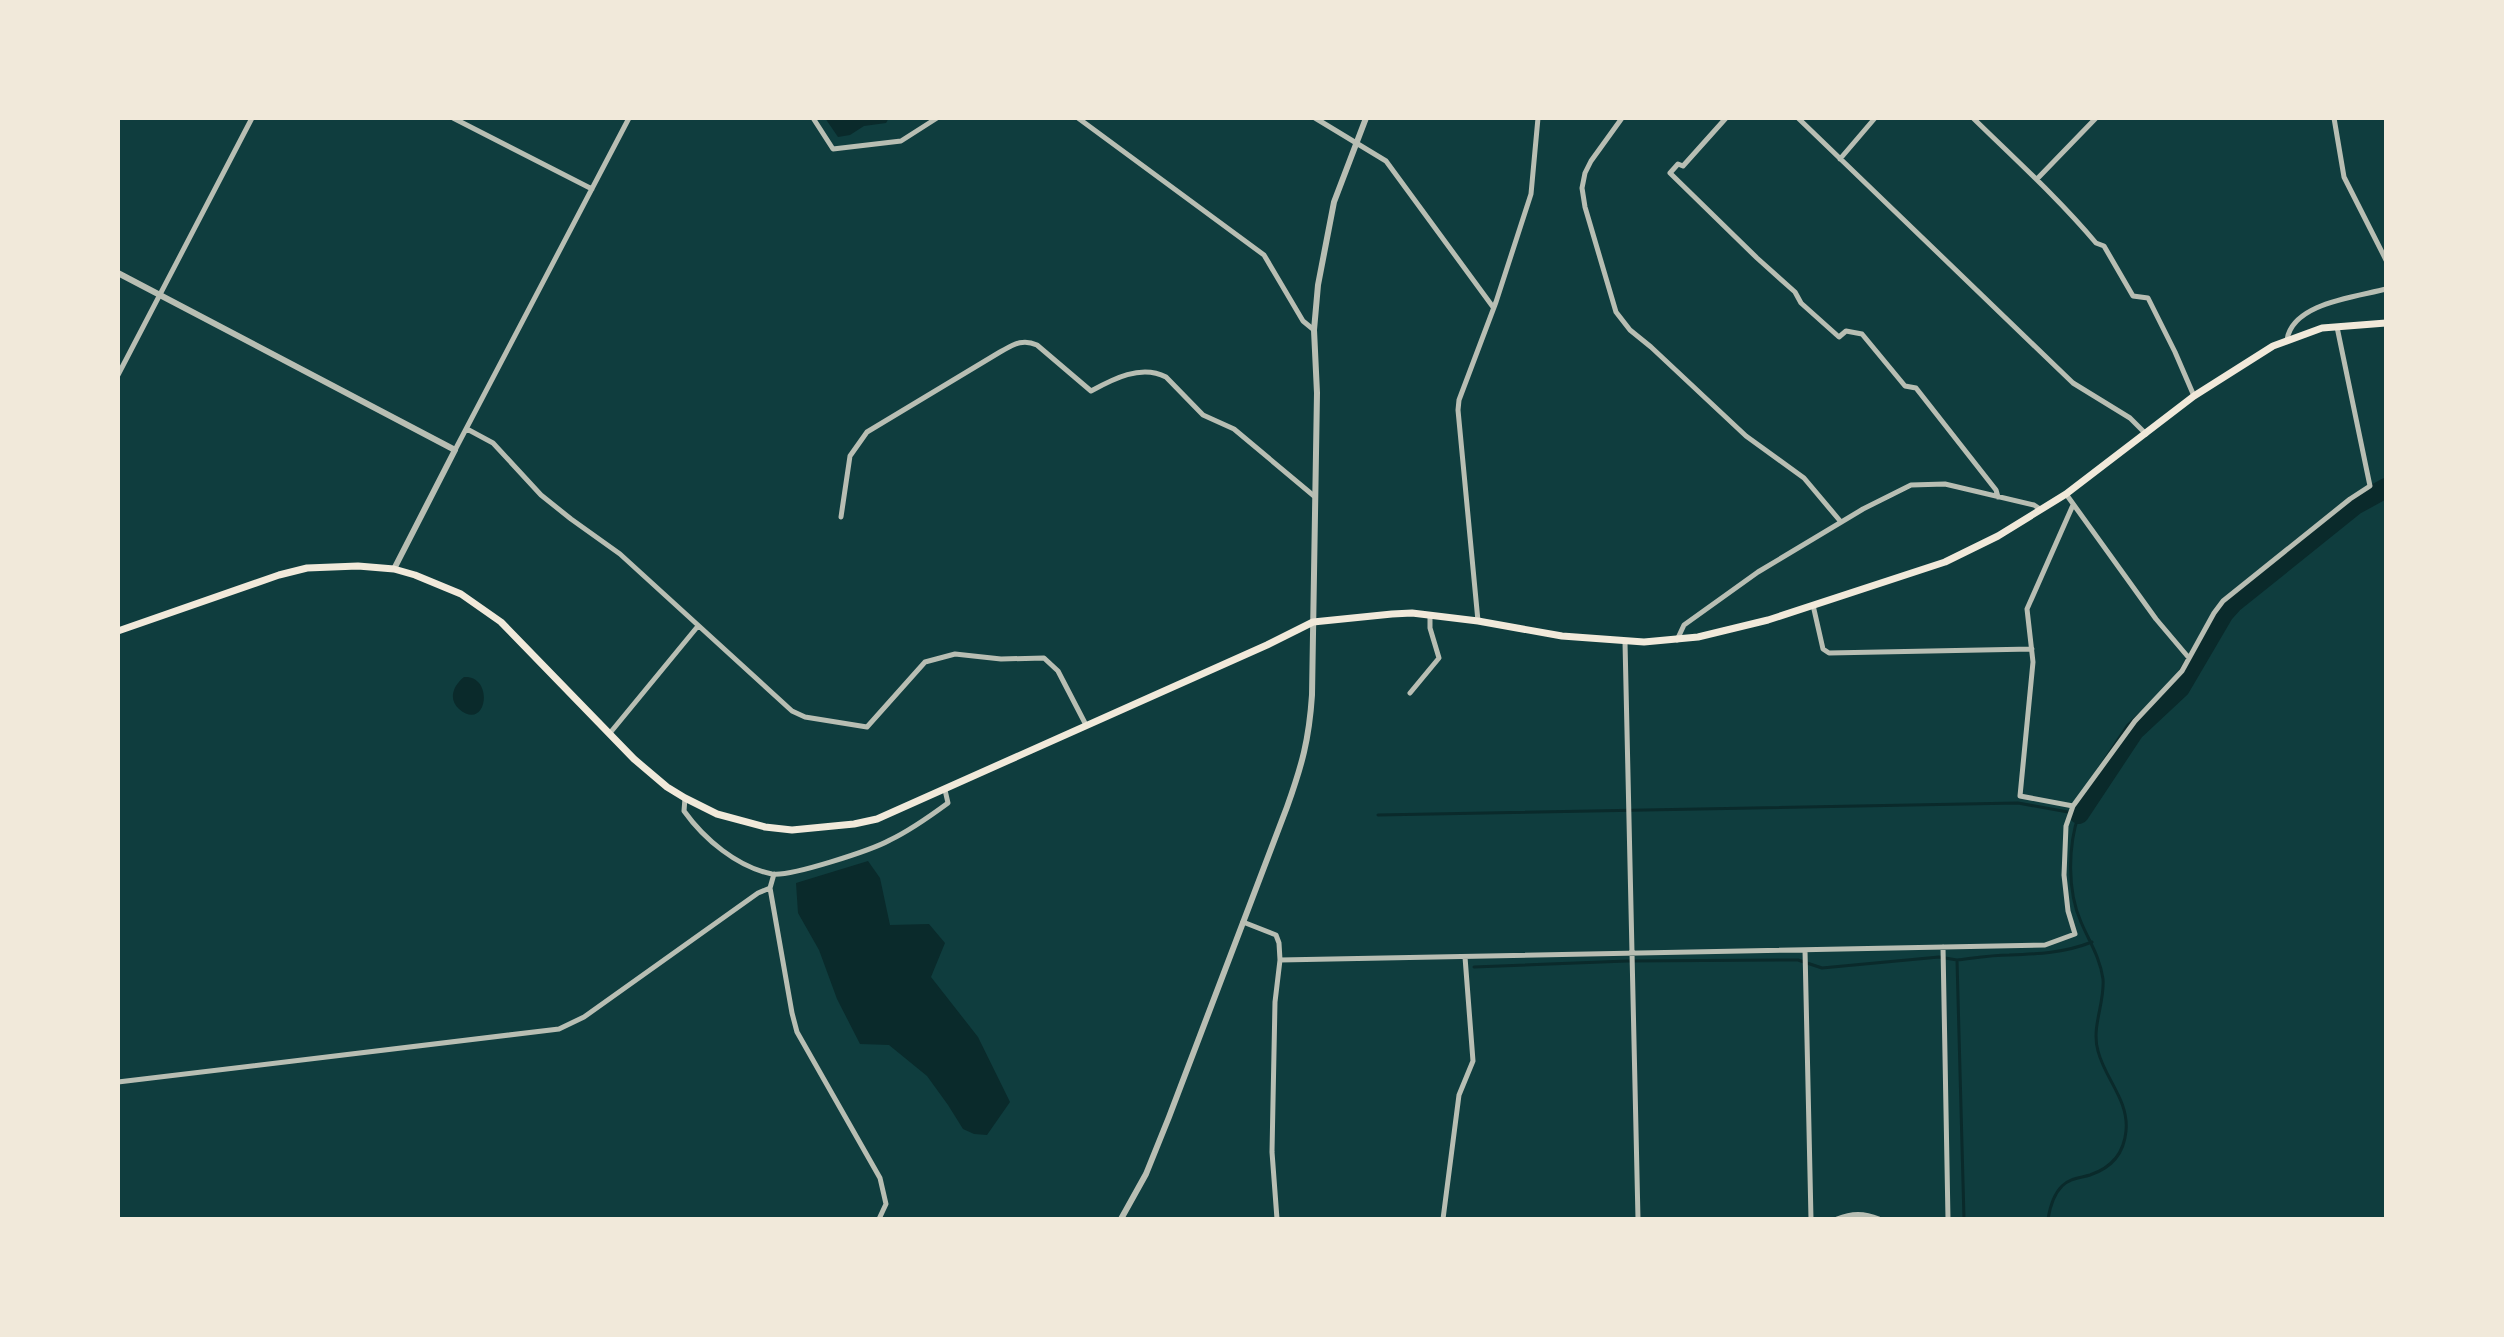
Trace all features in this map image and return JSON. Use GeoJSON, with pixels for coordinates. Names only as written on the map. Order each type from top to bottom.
{"type":"FeatureCollection","features":[{"type":"Feature","properties":{"kind":"main road"},"geometry":{"type":"LineString","coordinates":[[118,631],[307,568],[335,565],[394,569],[440,584],[483,608],[532,652],[650,773],[685,798],[740,822],[792,830],[854,824],[877,819],[945,790],[1267,646],[1313,622],[1392,614],[1430,615],[1562,636],[1625,642],[1677,640],[1734,629],[1945,562],[1998,536],[2066,494],[2194,396],[2249,359],[2287,340],[2322,328],[2386,323]]}},
{"type":"Feature","properties":{"kind":"street"},"geometry":{"type":"LineString","coordinates":[[118,375],[252,118]]}},
{"type":"Feature","properties":{"kind":"street"},"geometry":{"type":"LineString","coordinates":[[453,118],[592,189]]}},
{"type":"Feature","properties":{"kind":"street"},"geometry":{"type":"LineString","coordinates":[[394,569],[629,118]]}},
{"type":"Feature","properties":{"kind":"street"},"geometry":{"type":"LineString","coordinates":[[813,118],[833,149],[901,141],[937,118]]}},
{"type":"Feature","properties":{"kind":"street"},"geometry":{"type":"LineString","coordinates":[[1078,118],[1264,255],[1303,321],[1314,330]]}},
{"type":"Feature","properties":{"kind":"street"},"geometry":{"type":"LineString","coordinates":[[1315,118],[1386,161],[1493,307]]}},
{"type":"Feature","properties":{"kind":"street"},"geometry":{"type":"LineString","coordinates":[[1121,1219],[1146,1174],[1304,761],[1312,708],[1317,393],[1314,330],[1318,285],[1334,202],[1366,118]]}},
{"type":"Feature","properties":{"kind":"street"},"geometry":{"type":"LineString","coordinates":[[1478,621],[1459,400],[1531,194],[1538,118]]}},
{"type":"Feature","properties":{"kind":"street"},"geometry":{"type":"LineString","coordinates":[[1622,118],[1591,161],[1582,188],[1616,312],[1630,330],[1746,436],[1804,478],[1841,522]]}},
{"type":"Feature","properties":{"kind":"street"},"geometry":{"type":"LineString","coordinates":[[1726,118],[1683,166],[1678,164],[1670,173],[1839,337],[1846,331],[1862,334],[1905,386],[1916,388],[1996,490],[1998,497]]}},
{"type":"Feature","properties":{"kind":"street"},"geometry":{"type":"LineString","coordinates":[[1798,118],[2073,383],[2130,418],[2146,434]]}},
{"type":"Feature","properties":{"kind":"street"},"geometry":{"type":"LineString","coordinates":[[1840,159],[1875,118]]}},
{"type":"Feature","properties":{"kind":"street"},"geometry":{"type":"LineString","coordinates":[[1973,118],[2037,179],[2051,197],[2060,201],[2096,243],[2104,246],[2133,296],[2148,298],[2194,396]]}},
{"type":"Feature","properties":{"kind":"street"},"geometry":{"type":"LineString","coordinates":[[2037,179],[2096,118]]}},
{"type":"Feature","properties":{"kind":"street"},"geometry":{"type":"LineString","coordinates":[[2334,118],[2344,177],[2386,260]]}},
{"type":"Feature","properties":{"kind":"street"},"geometry":{"type":"LineString","coordinates":[[118,273],[455,450]]}},
{"type":"Feature","properties":{"kind":"street"},"geometry":{"type":"LineString","coordinates":[[2287,340],[2289,328],[2300,317],[2324,304],[2386,289]]}},
{"type":"Feature","properties":{"kind":"street"},"geometry":{"type":"LineString","coordinates":[[1280,960],[2045,945],[2075,934],[2068,911],[2064,875],[2066,826],[2073,806],[2120,739],[2174,682],[2223,601],[2370,486],[2337,326]]}},
{"type":"Feature","properties":{"kind":"street"},"geometry":{"type":"LineString","coordinates":[[841,517],[850,456],[867,432],[1000,352],[1027,341],[1037,345],[1091,391],[1126,375],[1159,373],[1203,415],[1234,429],[1314,496]]}},
{"type":"Feature","properties":{"kind":"street"},"geometry":{"type":"LineString","coordinates":[[467,429],[493,443],[541,495],[620,554],[792,711],[805,717],[867,727],[925,662],[955,654],[1001,659],[1044,658],[1058,671],[1086,726]]}},
{"type":"Feature","properties":{"kind":"street"},"geometry":{"type":"LineString","coordinates":[[1677,640],[1684,625],[1783,556],[1901,489],[1921,483],[1945,484],[2034,505],[2041,510]]}},
{"type":"Feature","properties":{"kind":"street"},"geometry":{"type":"LineString","coordinates":[[2066,494],[2156,619],[2189,658]]}},
{"type":"Feature","properties":{"kind":"street"},"geometry":{"type":"LineString","coordinates":[[2073,505],[2027,609],[2033,662],[2020,796],[2073,806]]}},
{"type":"Feature","properties":{"kind":"street"},"geometry":{"type":"LineString","coordinates":[[1813,605],[1823,649],[1829,653],[2032,649]]}},
{"type":"Feature","properties":{"kind":"street"},"geometry":{"type":"LineString","coordinates":[[1410,693],[1439,658],[1430,628],[1430,615]]}},
{"type":"Feature","properties":{"kind":"street"},"geometry":{"type":"LineString","coordinates":[[610,733],[698,626]]}},
{"type":"Feature","properties":{"kind":"street"},"geometry":{"type":"LineString","coordinates":[[1625,642],[1638,1219]]}},
{"type":"Feature","properties":{"kind":"street"},"geometry":{"type":"LineString","coordinates":[[685,798],[684,811],[696,829],[741,864],[774,874],[802,870],[888,842],[948,803],[945,790]]}},
{"type":"Feature","properties":{"kind":"street"},"geometry":{"type":"LineString","coordinates":[[774,874],[770,888],[797,1032],[880,1178],[886,1204],[879,1219]]}},
{"type":"Feature","properties":{"kind":"street"},"geometry":{"type":"LineString","coordinates":[[118,1082],[559,1029],[584,1017],[758,893],[770,888]]}},
{"type":"Feature","properties":{"kind":"street"},"geometry":{"type":"LineString","coordinates":[[1243,922],[1276,935],[1279,943],[1272,1152],[1277,1219]]}},
{"type":"Feature","properties":{"kind":"street"},"geometry":{"type":"LineString","coordinates":[[1943,947],[1948,1219]]}},
{"type":"Feature","properties":{"kind":"street"},"geometry":{"type":"LineString","coordinates":[[1805,950],[1811,1219]]}},
{"type":"Feature","properties":{"kind":"street"},"geometry":{"type":"LineString","coordinates":[[1443,1219],[1459,1095],[1473,1061],[1465,957]]}},
{"type":"Feature","properties":{"kind":"street"},"geometry":{"type":"LineString","coordinates":[[1837,1219],[1866,1214],[1879,1219]]}},
{"type":"Feature","properties":{"kind":"water"},"geometry":{"type":"Polygon","coordinates":[[[825,118],[889,118],[886,123],[864,126],[850,135],[838,137],[825,118]]]}},
{"type":"Feature","properties":{"kind":"water"},"geometry":{"type":"Polygon","coordinates":[[[464,677],[474,679],[483,693],[484,701],[476,714],[459,709],[454,701],[455,688],[464,677]]]}},
{"type":"Feature","properties":{"kind":"water"},"geometry":{"type":"Polygon","coordinates":[[[868,861],[880,878],[890,925],[929,924],[945,943],[931,977],[978,1037],[1010,1102],[987,1135],[963,1129],[927,1076],[889,1045],[860,1044],[837,999],[819,950],[798,913],[796,883],[868,861]]]}},
{"type":"Feature","properties":{"kind":"waterway"},"geometry":{"type":"LineString","coordinates":[[2079,814],[2134,731],[2180,688],[2233,603],[2355,505],[2386,488]]}},
{"type":"Feature","properties":{"kind":"waterway"},"geometry":{"type":"LineString","coordinates":[[1378,815],[2018,803],[2079,814],[2071,854],[2073,896],[2102,971],[2103,988],[2096,1042],[2101,1061],[2124,1109],[2126,1131],[2119,1153],[2110,1164],[2062,1186],[2052,1201],[2048,1219]]}},
{"type":"Feature","properties":{"kind":"waterway"},"geometry":{"type":"LineString","coordinates":[[1964,1219],[1957,960],[2051,952],[2092,942]]}},
{"type":"Feature","properties":{"kind":"waterway"},"geometry":{"type":"LineString","coordinates":[[1474,967],[1627,961],[1798,960],[1822,968],[1939,957],[1957,960]]}}]}
